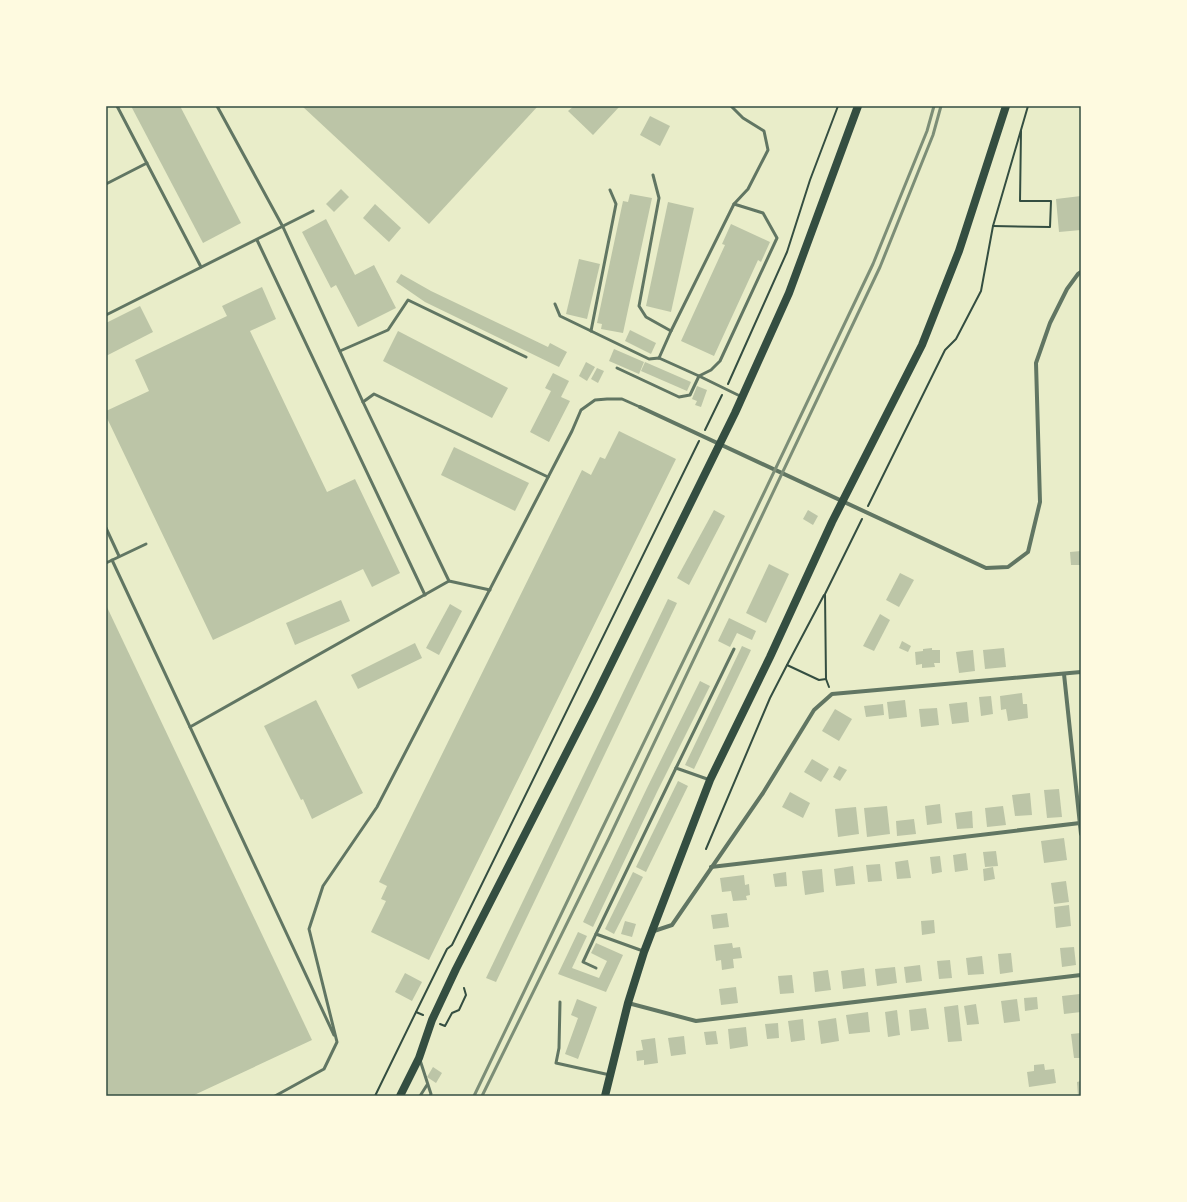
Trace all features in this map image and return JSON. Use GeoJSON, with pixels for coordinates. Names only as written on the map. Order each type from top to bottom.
{"type":"FeatureCollection","features":[{"type":"Feature","properties":{"kind":"main road"},"geometry":{"type":"LineString","coordinates":[[400,1096],[419,1058],[432,1020],[456,969],[602,683],[742,397],[789,293],[858,106]]}},
{"type":"Feature","properties":{"kind":"main road"},"geometry":{"type":"LineString","coordinates":[[605,1096],[628,1003],[644,952],[710,780],[770,657],[832,522],[922,345],[959,251],[1006,106]]}},
{"type":"Feature","properties":{"kind":"street"},"geometry":{"type":"LineString","coordinates":[[640,406],[986,568],[1008,566],[1028,552],[1040,502],[1036,363],[1050,323],[1067,289],[1081,272]]}},
{"type":"Feature","properties":{"kind":"street"},"geometry":{"type":"LineString","coordinates":[[651,933],[672,925],[763,793],[814,710],[832,694],[1081,672]]}},
{"type":"Feature","properties":{"kind":"street"},"geometry":{"type":"LineString","coordinates":[[1064,674],[1081,834]]}},
{"type":"Feature","properties":{"kind":"street"},"geometry":{"type":"LineString","coordinates":[[711,867],[1080,823]]}},
{"type":"Feature","properties":{"kind":"street"},"geometry":{"type":"LineString","coordinates":[[628,1003],[696,1021],[1081,975]]}},
{"type":"Feature","properties":{"kind":"lane"},"geometry":{"type":"LineString","coordinates":[[117,106],[201,267]]}},
{"type":"Feature","properties":{"kind":"lane"},"geometry":{"type":"LineString","coordinates":[[217,106],[283,226],[363,402],[449,582]]}},
{"type":"Feature","properties":{"kind":"lane"},"geometry":{"type":"LineString","coordinates":[[659,358],[734,204],[748,189],[768,150],[764,131],[743,118],[731,106]]}},
{"type":"Feature","properties":{"kind":"lane"},"geometry":{"type":"LineString","coordinates":[[106,184],[147,163]]}},
{"type":"Feature","properties":{"kind":"lane"},"geometry":{"type":"LineString","coordinates":[[653,175],[659,198],[639,306],[646,317],[671,331]]}},
{"type":"Feature","properties":{"kind":"lane"},"geometry":{"type":"LineString","coordinates":[[591,331],[616,204],[610,190]]}},
{"type":"Feature","properties":{"kind":"lane"},"geometry":{"type":"LineString","coordinates":[[617,368],[679,397],[690,394],[699,376],[712,370],[720,361],[777,238],[763,213],[734,204]]}},
{"type":"Feature","properties":{"kind":"lane"},"geometry":{"type":"LineString","coordinates":[[106,315],[313,211]]}},
{"type":"Feature","properties":{"kind":"lane"},"geometry":{"type":"LineString","coordinates":[[257,240],[425,595]]}},
{"type":"Feature","properties":{"kind":"lane"},"geometry":{"type":"LineString","coordinates":[[340,351],[388,330],[408,300],[526,357]]}},
{"type":"Feature","properties":{"kind":"lane"},"geometry":{"type":"LineString","coordinates":[[555,304],[560,316],[649,359],[659,358],[726,388],[742,397]]}},
{"type":"Feature","properties":{"kind":"lane"},"geometry":{"type":"LineString","coordinates":[[363,402],[374,394],[548,477]]}},
{"type":"Feature","properties":{"kind":"lane"},"geometry":{"type":"LineString","coordinates":[[275,1096],[324,1068],[337,1042],[309,929],[322,886],[377,807],[572,431],[581,410],[595,400],[607,399],[622,399],[640,406]]}},
{"type":"Feature","properties":{"kind":"lane"},"geometry":{"type":"LineString","coordinates":[[106,528],[119,556]]}},
{"type":"Feature","properties":{"kind":"lane"},"geometry":{"type":"LineString","coordinates":[[106,562],[146,544]]}},
{"type":"Feature","properties":{"kind":"lane"},"geometry":{"type":"LineString","coordinates":[[112,560],[337,1042]]}},
{"type":"Feature","properties":{"kind":"lane"},"geometry":{"type":"LineString","coordinates":[[190,727],[449,582],[490,590]]}},
{"type":"Feature","properties":{"kind":"lane"},"geometry":{"type":"LineString","coordinates":[[596,968],[582,962],[734,649]]}},
{"type":"Feature","properties":{"kind":"lane"},"geometry":{"type":"LineString","coordinates":[[676,768],[710,780]]}},
{"type":"Feature","properties":{"kind":"lane"},"geometry":{"type":"LineString","coordinates":[[596,934],[644,952]]}},
{"type":"Feature","properties":{"kind":"lane"},"geometry":{"type":"LineString","coordinates":[[560,1002],[559,1048],[556,1063],[610,1075]]}},
{"type":"Feature","properties":{"kind":"lane"},"geometry":{"type":"LineString","coordinates":[[419,1058],[431,1094],[430,1096]]}},
{"type":"Feature","properties":{"kind":"lane"},"geometry":{"type":"LineString","coordinates":[[420,1096],[427,1085]]}},
{"type":"Feature","properties":{"kind":"path"},"geometry":{"type":"LineString","coordinates":[[704,431],[726,388],[787,252],[810,180],[838,106]]}},
{"type":"Feature","properties":{"kind":"path"},"geometry":{"type":"LineString","coordinates":[[866,511],[945,350],[956,339],[981,291],[993,226],[1028,106]]}},
{"type":"Feature","properties":{"kind":"path"},"geometry":{"type":"LineString","coordinates":[[993,226],[1050,227],[1051,201],[1020,201],[1021,128]]}},
{"type":"Feature","properties":{"kind":"path"},"geometry":{"type":"LineString","coordinates":[[440,965],[447,949],[452,945],[701,438]]}},
{"type":"Feature","properties":{"kind":"path"},"geometry":{"type":"LineString","coordinates":[[706,849],[770,698],[863,518]]}},
{"type":"Feature","properties":{"kind":"path"},"geometry":{"type":"LineString","coordinates":[[825,594],[826,679],[832,694]]}},
{"type":"Feature","properties":{"kind":"path"},"geometry":{"type":"LineString","coordinates":[[787,665],[820,680],[826,679]]}},
{"type":"Feature","properties":{"kind":"path"},"geometry":{"type":"LineString","coordinates":[[452,1013],[459,1010],[466,995],[464,988]]}},
{"type":"Feature","properties":{"kind":"path"},"geometry":{"type":"LineString","coordinates":[[375,1096],[416,1012]]}},
{"type":"Feature","properties":{"kind":"building"},"geometry":{"type":"Polygon","coordinates":[[[131,106],[180,106],[241,223],[203,243],[131,106]]]}},
{"type":"Feature","properties":{"kind":"building"},"geometry":{"type":"Polygon","coordinates":[[[302,106],[538,106],[429,224],[302,106]]]}},
{"type":"Feature","properties":{"kind":"building"},"geometry":{"type":"Polygon","coordinates":[[[574,106],[620,106],[593,135],[568,111],[574,106]]]}},
{"type":"Feature","properties":{"kind":"building"},"geometry":{"type":"Polygon","coordinates":[[[650,116],[670,126],[660,146],[640,135],[650,116]]]}},
{"type":"Feature","properties":{"kind":"building"},"geometry":{"type":"Polygon","coordinates":[[[341,189],[349,197],[334,212],[326,204],[341,189]]]}},
{"type":"Feature","properties":{"kind":"building"},"geometry":{"type":"Polygon","coordinates":[[[630,194],[652,198],[623,333],[601,329],[602,324],[597,323],[623,201],[628,202],[630,194]]]}},
{"type":"Feature","properties":{"kind":"building"},"geometry":{"type":"Polygon","coordinates":[[[1081,196],[1081,230],[1059,232],[1056,199],[1081,196]]]}},
{"type":"Feature","properties":{"kind":"building"},"geometry":{"type":"Polygon","coordinates":[[[668,202],[694,208],[671,312],[646,306],[668,202]]]}},
{"type":"Feature","properties":{"kind":"building"},"geometry":{"type":"Polygon","coordinates":[[[375,204],[401,228],[389,242],[363,218],[375,204]]]}},
{"type":"Feature","properties":{"kind":"building"},"geometry":{"type":"Polygon","coordinates":[[[326,219],[355,275],[374,265],[396,308],[358,327],[336,285],[331,288],[302,232],[326,219]]]}},
{"type":"Feature","properties":{"kind":"building"},"geometry":{"type":"Polygon","coordinates":[[[731,224],[770,242],[761,262],[758,260],[714,356],[681,341],[725,245],[722,244],[731,224]]]}},
{"type":"Feature","properties":{"kind":"building"},"geometry":{"type":"Polygon","coordinates":[[[579,259],[600,264],[587,319],[566,314],[579,259]]]}},
{"type":"Feature","properties":{"kind":"building"},"geometry":{"type":"Polygon","coordinates":[[[401,274],[431,291],[548,347],[550,343],[567,352],[559,367],[425,302],[396,282],[401,274]]]}},
{"type":"Feature","properties":{"kind":"building"},"geometry":{"type":"Polygon","coordinates":[[[262,287],[276,319],[250,331],[327,492],[355,479],[400,573],[372,587],[363,569],[213,640],[106,416],[106,411],[149,391],[135,360],[227,316],[222,306],[262,287]]]}},
{"type":"Feature","properties":{"kind":"building"},"geometry":{"type":"Polygon","coordinates":[[[140,306],[153,332],[106,356],[106,323],[140,306]]]}},
{"type":"Feature","properties":{"kind":"building"},"geometry":{"type":"Polygon","coordinates":[[[630,330],[656,343],[651,354],[625,341],[630,330]]]}},
{"type":"Feature","properties":{"kind":"building"},"geometry":{"type":"Polygon","coordinates":[[[398,331],[508,388],[492,418],[383,361],[398,331]]]}},
{"type":"Feature","properties":{"kind":"building"},"geometry":{"type":"Polygon","coordinates":[[[614,349],[644,362],[639,374],[609,361],[614,349]]]}},
{"type":"Feature","properties":{"kind":"building"},"geometry":{"type":"Polygon","coordinates":[[[586,362],[595,367],[587,381],[579,376],[586,362]]]}},
{"type":"Feature","properties":{"kind":"building"},"geometry":{"type":"Polygon","coordinates":[[[645,362],[691,382],[687,391],[641,371],[645,362]]]}},
{"type":"Feature","properties":{"kind":"building"},"geometry":{"type":"Polygon","coordinates":[[[597,368],[604,371],[598,383],[591,379],[597,368]]]}},
{"type":"Feature","properties":{"kind":"building"},"geometry":{"type":"Polygon","coordinates":[[[553,373],[569,381],[561,397],[570,401],[549,442],[530,432],[551,391],[545,388],[553,373]]]}},
{"type":"Feature","properties":{"kind":"building"},"geometry":{"type":"Polygon","coordinates":[[[697,386],[707,390],[701,407],[695,405],[697,401],[692,399],[697,386]]]}},
{"type":"Feature","properties":{"kind":"building"},"geometry":{"type":"Polygon","coordinates":[[[619,431],[676,459],[429,960],[371,932],[386,901],[381,899],[387,886],[379,882],[582,470],[591,475],[600,457],[605,459],[619,431]]]}},
{"type":"Feature","properties":{"kind":"building"},"geometry":{"type":"Polygon","coordinates":[[[454,447],[529,483],[515,511],[441,475],[454,447]]]}},
{"type":"Feature","properties":{"kind":"building"},"geometry":{"type":"Polygon","coordinates":[[[714,510],[725,516],[689,585],[677,578],[714,510]]]}},
{"type":"Feature","properties":{"kind":"building"},"geometry":{"type":"Polygon","coordinates":[[[808,510],[818,516],[813,525],[803,519],[808,510]]]}},
{"type":"Feature","properties":{"kind":"building"},"geometry":{"type":"Polygon","coordinates":[[[1081,551],[1081,565],[1071,565],[1070,552],[1081,551]]]}},
{"type":"Feature","properties":{"kind":"building"},"geometry":{"type":"Polygon","coordinates":[[[769,564],[789,574],[766,623],[746,613],[769,564]]]}},
{"type":"Feature","properties":{"kind":"building"},"geometry":{"type":"Polygon","coordinates":[[[900,573],[914,580],[899,607],[886,600],[900,573]]]}},
{"type":"Feature","properties":{"kind":"building"},"geometry":{"type":"Polygon","coordinates":[[[668,599],[677,603],[496,982],[486,978],[668,599]]]}},
{"type":"Feature","properties":{"kind":"building"},"geometry":{"type":"Polygon","coordinates":[[[341,600],[350,621],[295,645],[286,623],[341,600]]]}},
{"type":"Feature","properties":{"kind":"building"},"geometry":{"type":"Polygon","coordinates":[[[450,604],[462,611],[439,655],[426,648],[450,604]]]}},
{"type":"Feature","properties":{"kind":"building"},"geometry":{"type":"Polygon","coordinates":[[[106,605],[312,1040],[192,1096],[106,1096],[106,605]]]}},
{"type":"Feature","properties":{"kind":"building"},"geometry":{"type":"Polygon","coordinates":[[[880,614],[890,620],[874,651],[863,646],[880,614]]]}},
{"type":"Feature","properties":{"kind":"building"},"geometry":{"type":"Polygon","coordinates":[[[729,618],[756,631],[752,640],[737,633],[730,647],[718,641],[729,618]]]}},
{"type":"Feature","properties":{"kind":"building"},"geometry":{"type":"Polygon","coordinates":[[[902,641],[911,646],[908,652],[899,648],[902,641]]]}},
{"type":"Feature","properties":{"kind":"building"},"geometry":{"type":"Polygon","coordinates":[[[415,643],[422,658],[358,689],[351,675],[415,643]]]}},
{"type":"Feature","properties":{"kind":"building"},"geometry":{"type":"Polygon","coordinates":[[[742,646],[751,650],[694,769],[685,765],[742,646]]]}},
{"type":"Feature","properties":{"kind":"building"},"geometry":{"type":"Polygon","coordinates":[[[932,648],[932,650],[940,650],[940,663],[934,663],[935,667],[922,668],[922,664],[916,665],[915,652],[932,648]]]}},
{"type":"Feature","properties":{"kind":"building"},"geometry":{"type":"Polygon","coordinates":[[[1004,648],[1006,667],[985,669],[983,650],[1004,648]]]}},
{"type":"Feature","properties":{"kind":"building"},"geometry":{"type":"Polygon","coordinates":[[[973,650],[975,671],[959,673],[956,652],[973,650]]]}},
{"type":"Feature","properties":{"kind":"building"},"geometry":{"type":"Polygon","coordinates":[[[700,681],[710,686],[657,792],[593,927],[583,922],[700,681]]]}},
{"type":"Feature","properties":{"kind":"building"},"geometry":{"type":"Polygon","coordinates":[[[1022,693],[1023,704],[1027,704],[1028,718],[1008,721],[1006,709],[1001,710],[1000,696],[1022,693]]]}},
{"type":"Feature","properties":{"kind":"building"},"geometry":{"type":"Polygon","coordinates":[[[991,696],[993,714],[981,716],[979,697],[991,696]]]}},
{"type":"Feature","properties":{"kind":"building"},"geometry":{"type":"Polygon","coordinates":[[[316,700],[363,793],[312,819],[264,726],[316,700]]]}},
{"type":"Feature","properties":{"kind":"building"},"geometry":{"type":"Polygon","coordinates":[[[905,700],[907,717],[889,719],[887,702],[905,700]]]}},
{"type":"Feature","properties":{"kind":"building"},"geometry":{"type":"Polygon","coordinates":[[[967,702],[969,722],[952,724],[949,704],[967,702]]]}},
{"type":"Feature","properties":{"kind":"building"},"geometry":{"type":"Polygon","coordinates":[[[883,704],[884,715],[866,717],[864,706],[883,704]]]}},
{"type":"Feature","properties":{"kind":"building"},"geometry":{"type":"Polygon","coordinates":[[[937,708],[939,725],[921,727],[919,709],[937,708]]]}},
{"type":"Feature","properties":{"kind":"building"},"geometry":{"type":"Polygon","coordinates":[[[835,709],[852,719],[839,741],[822,731],[835,709]]]}},
{"type":"Feature","properties":{"kind":"building"},"geometry":{"type":"Polygon","coordinates":[[[812,759],[829,769],[821,782],[804,772],[812,759]]]}},
{"type":"Feature","properties":{"kind":"building"},"geometry":{"type":"Polygon","coordinates":[[[839,766],[847,770],[840,781],[833,777],[839,766]]]}},
{"type":"Feature","properties":{"kind":"building"},"geometry":{"type":"Polygon","coordinates":[[[678,781],[688,786],[646,872],[636,867],[678,781]]]}},
{"type":"Feature","properties":{"kind":"building"},"geometry":{"type":"Polygon","coordinates":[[[1059,789],[1062,817],[1047,818],[1044,790],[1059,789]]]}},
{"type":"Feature","properties":{"kind":"building"},"geometry":{"type":"Polygon","coordinates":[[[790,792],[810,803],[803,818],[782,807],[790,792]]]}},
{"type":"Feature","properties":{"kind":"building"},"geometry":{"type":"Polygon","coordinates":[[[1030,793],[1032,815],[1015,816],[1012,795],[1030,793]]]}},
{"type":"Feature","properties":{"kind":"building"},"geometry":{"type":"Polygon","coordinates":[[[940,804],[942,823],[927,825],[925,806],[940,804]]]}},
{"type":"Feature","properties":{"kind":"building"},"geometry":{"type":"Polygon","coordinates":[[[887,806],[890,834],[867,837],[864,808],[887,806]]]}},
{"type":"Feature","properties":{"kind":"building"},"geometry":{"type":"Polygon","coordinates":[[[1003,806],[1006,825],[987,827],[985,808],[1003,806]]]}},
{"type":"Feature","properties":{"kind":"building"},"geometry":{"type":"Polygon","coordinates":[[[856,807],[859,834],[838,837],[835,809],[856,807]]]}},
{"type":"Feature","properties":{"kind":"building"},"geometry":{"type":"Polygon","coordinates":[[[972,811],[973,828],[957,829],[955,813],[972,811]]]}},
{"type":"Feature","properties":{"kind":"building"},"geometry":{"type":"Polygon","coordinates":[[[914,819],[916,834],[897,836],[896,821],[914,819]]]}},
{"type":"Feature","properties":{"kind":"building"},"geometry":{"type":"Polygon","coordinates":[[[1064,838],[1067,860],[1044,863],[1041,841],[1064,838]]]}},
{"type":"Feature","properties":{"kind":"building"},"geometry":{"type":"Polygon","coordinates":[[[996,851],[998,866],[985,867],[983,852],[996,851]]]}},
{"type":"Feature","properties":{"kind":"building"},"geometry":{"type":"Polygon","coordinates":[[[966,853],[968,870],[955,872],[953,855],[966,853]]]}},
{"type":"Feature","properties":{"kind":"building"},"geometry":{"type":"Polygon","coordinates":[[[940,856],[942,872],[932,874],[930,857],[940,856]]]}},
{"type":"Feature","properties":{"kind":"building"},"geometry":{"type":"Polygon","coordinates":[[[908,860],[911,878],[897,879],[895,862],[908,860]]]}},
{"type":"Feature","properties":{"kind":"building"},"geometry":{"type":"Polygon","coordinates":[[[880,864],[882,881],[868,882],[866,865],[880,864]]]}},
{"type":"Feature","properties":{"kind":"building"},"geometry":{"type":"Polygon","coordinates":[[[853,866],[855,884],[836,886],[834,869],[853,866]]]}},
{"type":"Feature","properties":{"kind":"building"},"geometry":{"type":"Polygon","coordinates":[[[993,867],[995,879],[984,881],[983,869],[993,867]]]}},
{"type":"Feature","properties":{"kind":"building"},"geometry":{"type":"Polygon","coordinates":[[[822,869],[824,892],[805,895],[802,871],[822,869]]]}},
{"type":"Feature","properties":{"kind":"building"},"geometry":{"type":"Polygon","coordinates":[[[633,872],[643,877],[614,934],[605,929],[633,872]]]}},
{"type":"Feature","properties":{"kind":"building"},"geometry":{"type":"Polygon","coordinates":[[[786,872],[787,886],[775,887],[773,874],[786,872]]]}},
{"type":"Feature","properties":{"kind":"building"},"geometry":{"type":"Polygon","coordinates":[[[744,875],[745,885],[749,884],[750,895],[746,896],[747,900],[733,901],[731,891],[722,892],[720,878],[744,875]]]}},
{"type":"Feature","properties":{"kind":"building"},"geometry":{"type":"Polygon","coordinates":[[[1066,881],[1069,902],[1054,904],[1051,883],[1066,881]]]}},
{"type":"Feature","properties":{"kind":"building"},"geometry":{"type":"Polygon","coordinates":[[[1069,905],[1071,926],[1056,928],[1054,907],[1069,905]]]}},
{"type":"Feature","properties":{"kind":"building"},"geometry":{"type":"Polygon","coordinates":[[[727,913],[729,927],[713,929],[711,915],[727,913]]]}},
{"type":"Feature","properties":{"kind":"building"},"geometry":{"type":"Polygon","coordinates":[[[934,920],[935,933],[922,935],[921,921],[934,920]]]}},
{"type":"Feature","properties":{"kind":"building"},"geometry":{"type":"Polygon","coordinates":[[[625,921],[636,924],[632,937],[621,934],[625,921]]]}},
{"type":"Feature","properties":{"kind":"building"},"geometry":{"type":"Polygon","coordinates":[[[578,932],[587,936],[572,968],[599,978],[607,961],[591,953],[596,943],[623,955],[606,992],[558,974],[578,932]]]}},
{"type":"Feature","properties":{"kind":"building"},"geometry":{"type":"Polygon","coordinates":[[[732,943],[733,948],[740,947],[742,958],[733,959],[734,968],[722,970],[721,960],[716,961],[714,945],[732,943]]]}},
{"type":"Feature","properties":{"kind":"building"},"geometry":{"type":"Polygon","coordinates":[[[1074,947],[1076,965],[1062,967],[1060,948],[1074,947]]]}},
{"type":"Feature","properties":{"kind":"building"},"geometry":{"type":"Polygon","coordinates":[[[1011,953],[1013,972],[1000,974],[998,954],[1011,953]]]}},
{"type":"Feature","properties":{"kind":"building"},"geometry":{"type":"Polygon","coordinates":[[[982,956],[984,974],[968,975],[966,958],[982,956]]]}},
{"type":"Feature","properties":{"kind":"building"},"geometry":{"type":"Polygon","coordinates":[[[950,960],[952,978],[939,979],[937,961],[950,960]]]}},
{"type":"Feature","properties":{"kind":"building"},"geometry":{"type":"Polygon","coordinates":[[[920,965],[922,981],[906,983],[904,967],[920,965]]]}},
{"type":"Feature","properties":{"kind":"building"},"geometry":{"type":"Polygon","coordinates":[[[895,967],[897,983],[877,986],[875,969],[895,967]]]}},
{"type":"Feature","properties":{"kind":"building"},"geometry":{"type":"Polygon","coordinates":[[[864,968],[866,986],[843,989],[841,971],[864,968]]]}},
{"type":"Feature","properties":{"kind":"building"},"geometry":{"type":"Polygon","coordinates":[[[828,970],[831,990],[815,992],[813,972],[828,970]]]}},
{"type":"Feature","properties":{"kind":"building"},"geometry":{"type":"Polygon","coordinates":[[[405,973],[422,982],[412,1001],[395,992],[405,973]]]}},
{"type":"Feature","properties":{"kind":"building"},"geometry":{"type":"Polygon","coordinates":[[[792,975],[794,993],[780,994],[778,976],[792,975]]]}},
{"type":"Feature","properties":{"kind":"building"},"geometry":{"type":"Polygon","coordinates":[[[736,987],[738,1003],[721,1005],[719,989],[736,987]]]}},
{"type":"Feature","properties":{"kind":"building"},"geometry":{"type":"Polygon","coordinates":[[[1080,994],[1081,1012],[1064,1014],[1062,996],[1080,994]]]}},
{"type":"Feature","properties":{"kind":"building"},"geometry":{"type":"Polygon","coordinates":[[[1037,997],[1038,1009],[1025,1011],[1024,998],[1037,997]]]}},
{"type":"Feature","properties":{"kind":"building"},"geometry":{"type":"Polygon","coordinates":[[[577,999],[597,1007],[578,1059],[565,1054],[578,1018],[571,1015],[577,999]]]}},
{"type":"Feature","properties":{"kind":"building"},"geometry":{"type":"Polygon","coordinates":[[[1017,999],[1020,1021],[1004,1023],[1001,1001],[1017,999]]]}},
{"type":"Feature","properties":{"kind":"building"},"geometry":{"type":"Polygon","coordinates":[[[976,1004],[979,1024],[967,1025],[964,1006],[976,1004]]]}},
{"type":"Feature","properties":{"kind":"building"},"geometry":{"type":"Polygon","coordinates":[[[958,1005],[962,1041],[948,1042],[944,1007],[958,1005]]]}},
{"type":"Feature","properties":{"kind":"building"},"geometry":{"type":"Polygon","coordinates":[[[926,1008],[929,1029],[911,1031],[909,1010],[926,1008]]]}},
{"type":"Feature","properties":{"kind":"building"},"geometry":{"type":"Polygon","coordinates":[[[897,1010],[900,1035],[888,1037],[885,1012],[897,1010]]]}},
{"type":"Feature","properties":{"kind":"building"},"geometry":{"type":"Polygon","coordinates":[[[868,1012],[870,1032],[849,1034],[846,1015],[868,1012]]]}},
{"type":"Feature","properties":{"kind":"building"},"geometry":{"type":"Polygon","coordinates":[[[836,1018],[839,1041],[821,1044],[818,1021],[836,1018]]]}},
{"type":"Feature","properties":{"kind":"building"},"geometry":{"type":"Polygon","coordinates":[[[803,1019],[805,1040],[791,1042],[788,1021],[803,1019]]]}},
{"type":"Feature","properties":{"kind":"building"},"geometry":{"type":"Polygon","coordinates":[[[778,1023],[779,1038],[767,1039],[765,1024],[778,1023]]]}},
{"type":"Feature","properties":{"kind":"building"},"geometry":{"type":"Polygon","coordinates":[[[746,1027],[748,1046],[730,1049],[728,1029],[746,1027]]]}},
{"type":"Feature","properties":{"kind":"building"},"geometry":{"type":"Polygon","coordinates":[[[716,1031],[718,1044],[706,1045],[704,1032],[716,1031]]]}},
{"type":"Feature","properties":{"kind":"building"},"geometry":{"type":"Polygon","coordinates":[[[1081,1033],[1081,1058],[1074,1058],[1071,1034],[1081,1033]]]}},
{"type":"Feature","properties":{"kind":"building"},"geometry":{"type":"Polygon","coordinates":[[[684,1036],[686,1054],[671,1056],[668,1038],[684,1036]]]}},
{"type":"Feature","properties":{"kind":"building"},"geometry":{"type":"Polygon","coordinates":[[[655,1038],[658,1063],[644,1065],[644,1060],[637,1061],[636,1051],[643,1050],[641,1040],[655,1038]]]}},
{"type":"Feature","properties":{"kind":"building"},"geometry":{"type":"Polygon","coordinates":[[[1044,1064],[1045,1070],[1054,1069],[1056,1083],[1029,1087],[1027,1072],[1034,1071],[1034,1065],[1044,1064]]]}},
{"type":"Feature","properties":{"kind":"building"},"geometry":{"type":"Polygon","coordinates":[[[433,1067],[442,1073],[436,1083],[427,1077],[433,1067]]]}},
{"type":"Feature","properties":{"kind":"building"},"geometry":{"type":"Polygon","coordinates":[[[1081,1081],[1081,1096],[1078,1096],[1077,1082],[1081,1081]]]}},
{"type":"Feature","properties":{"kind":"railway"},"geometry":{"type":"LineString","coordinates":[[474,1096],[873,264],[927,131],[934,106]]}},
{"type":"Feature","properties":{"kind":"railway"},"geometry":{"type":"LineString","coordinates":[[482,1096],[609,838],[880,267],[933,135],[941,106]]}}]}
